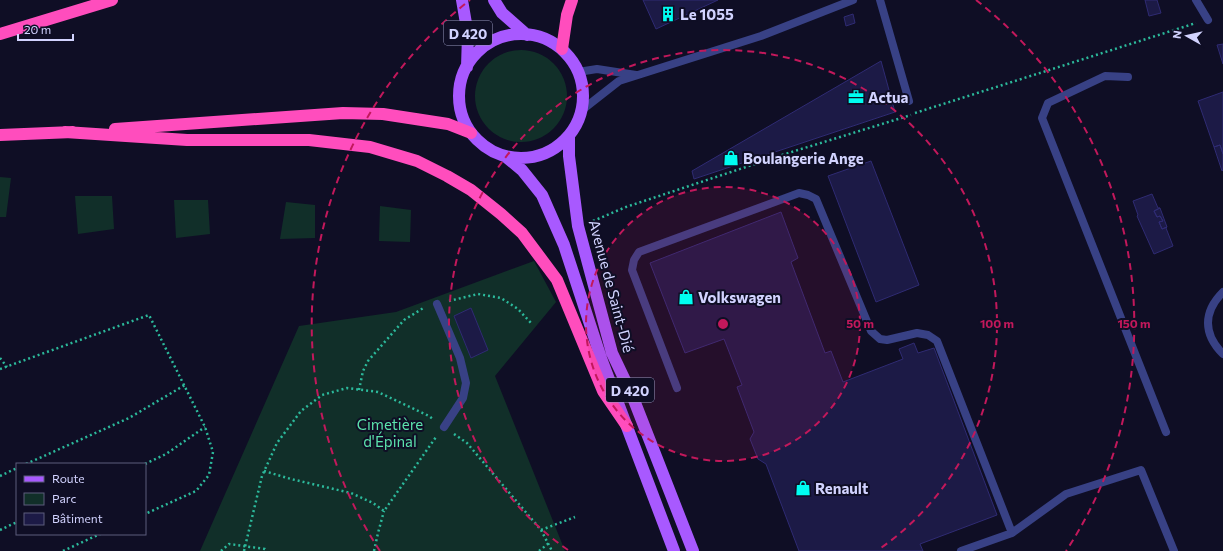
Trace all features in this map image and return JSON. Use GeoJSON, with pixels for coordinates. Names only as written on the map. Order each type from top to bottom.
{"type":"FeatureCollection","features":[{"type":"Feature","properties":{"kind":"highway"},"geometry":{"type":"LineString","coordinates":[[0,34],[112,0]]}},
{"type":"Feature","properties":{"kind":"highway"},"geometry":{"type":"LineString","coordinates":[[562,50],[567,15],[572,0]]}},
{"type":"Feature","properties":{"kind":"highway"},"geometry":{"type":"LineString","coordinates":[[0,134],[66,132],[343,113],[390,116],[448,124],[471,133]]}},
{"type":"Feature","properties":{"kind":"highway"},"geometry":{"type":"LineString","coordinates":[[66,132],[187,140],[309,140],[370,147],[417,161],[447,176],[471,190],[522,233],[557,280],[603,391],[627,426]]}},
{"type":"Feature","properties":{"kind":"main road","name":"D 420"},"geometry":{"type":"LineString","coordinates":[[462,0],[468,35],[466,67]]}},
{"type":"Feature","properties":{"kind":"main road","name":"D 420"},"geometry":{"type":"LineString","coordinates":[[494,0],[502,13],[527,34]]}},
{"type":"Feature","properties":{"kind":"main road"},"geometry":{"type":"LineString","coordinates":[[527,34],[552,42],[573,62],[580,77],[583,94],[582,110],[577,124],[569,136],[559,145],[547,153],[533,157],[519,158],[505,156],[486,147],[471,133],[463,118],[460,101],[461,84],[466,67],[477,53],[492,42],[509,35],[527,34]]}},
{"type":"Feature","properties":{"kind":"main road","name":"Avenue de Saint-Dié"},"geometry":{"type":"LineString","coordinates":[[569,136],[569,156],[578,228],[612,353],[632,395],[693,551]]}},
{"type":"Feature","properties":{"kind":"main road","name":"Avenue de Saint-Dié"},"geometry":{"type":"LineString","coordinates":[[505,156],[522,170],[542,195],[564,245],[602,361],[674,551]]}},
{"type":"Feature","properties":{"kind":"street"},"geometry":{"type":"LineString","coordinates":[[582,110],[619,81],[762,36],[853,0]]}},
{"type":"Feature","properties":{"kind":"street"},"geometry":{"type":"LineString","coordinates":[[880,0],[909,101]]}},
{"type":"Feature","properties":{"kind":"street"},"geometry":{"type":"LineString","coordinates":[[1196,0],[1208,20]]}},
{"type":"Feature","properties":{"kind":"street"},"geometry":{"type":"LineString","coordinates":[[578,72],[597,69],[638,75]]}},
{"type":"Feature","properties":{"kind":"street"},"geometry":{"type":"LineString","coordinates":[[1128,77],[1105,76],[1048,103],[1042,118],[1166,432]]}},
{"type":"Feature","properties":{"kind":"street"},"geometry":{"type":"LineString","coordinates":[[677,388],[632,270],[634,260],[639,252],[799,193],[808,195],[816,199],[871,331],[880,340],[887,340],[917,332],[928,335],[937,341],[1012,533]]}},
{"type":"Feature","properties":{"kind":"street"},"geometry":{"type":"LineString","coordinates":[[1223,292],[1215,300],[1210,311],[1208,323],[1210,335],[1215,346],[1223,354]]}},
{"type":"Feature","properties":{"kind":"street"},"geometry":{"type":"LineString","coordinates":[[437,304],[460,358],[466,383],[462,398],[444,427]]}},
{"type":"Feature","properties":{"kind":"street"},"geometry":{"type":"LineString","coordinates":[[961,551],[1012,533],[1066,494],[1141,470],[1174,551]]}},
{"type":"Feature","properties":{"kind":"path"},"geometry":{"type":"LineString","coordinates":[[578,228],[626,207],[1208,20]]}},
{"type":"Feature","properties":{"kind":"path"},"geometry":{"type":"LineString","coordinates":[[0,369],[149,315],[206,426],[213,452],[210,475],[196,490],[146,514]]}},
{"type":"Feature","properties":{"kind":"path"},"geometry":{"type":"LineString","coordinates":[[0,358],[7,367]]}},
{"type":"Feature","properties":{"kind":"path"},"geometry":{"type":"LineString","coordinates":[[28,463],[129,418],[185,385]]}},
{"type":"Feature","properties":{"kind":"path"},"geometry":{"type":"LineString","coordinates":[[244,551],[262,476],[277,443],[301,411],[322,395],[347,388],[378,392],[429,416],[467,443],[540,530],[549,543],[552,551]]}},
{"type":"Feature","properties":{"kind":"path"},"geometry":{"type":"LineString","coordinates":[[146,464],[166,454],[206,426]]}},
{"type":"Feature","properties":{"kind":"path"},"geometry":{"type":"LineString","coordinates":[[374,551],[384,511],[444,427]]}},
{"type":"Feature","properties":{"kind":"path"},"geometry":{"type":"LineString","coordinates":[[0,476],[16,468]]}},
{"type":"Feature","properties":{"kind":"path"},"geometry":{"type":"LineString","coordinates":[[264,471],[351,493],[373,503],[384,511]]}},
{"type":"Feature","properties":{"kind":"path"},"geometry":{"type":"LineString","coordinates":[[540,530],[575,517]]}},
{"type":"Feature","properties":{"kind":"path"},"geometry":{"type":"LineString","coordinates":[[0,530],[16,522]]}},
{"type":"Feature","properties":{"kind":"path"},"geometry":{"type":"LineString","coordinates":[[63,551],[98,535]]}},
{"type":"Feature","properties":{"kind":"path"},"geometry":{"type":"LineString","coordinates":[[539,551],[549,543]]}},
{"type":"Feature","properties":{"kind":"path"},"geometry":{"type":"LineString","coordinates":[[221,551],[229,544],[265,549],[267,551]]}},
{"type":"Feature","properties":{"kind":"green space"},"geometry":{"type":"Polygon","coordinates":[[[521,50],[539,54],[554,63],[563,78],[567,96],[563,114],[554,129],[539,138],[521,142],[503,138],[488,129],[479,114],[475,96],[479,78],[488,63],[503,54],[521,50]]]}},
{"type":"Feature","properties":{"kind":"green space"},"geometry":{"type":"Polygon","coordinates":[[[0,177],[11,178],[6,217],[0,217],[0,177]]]}},
{"type":"Feature","properties":{"kind":"green space"},"geometry":{"type":"Polygon","coordinates":[[[75,196],[112,196],[114,229],[78,234],[75,196]]]}},
{"type":"Feature","properties":{"kind":"green space"},"geometry":{"type":"Polygon","coordinates":[[[174,200],[208,200],[210,234],[176,238],[174,200]]]}},
{"type":"Feature","properties":{"kind":"green space"},"geometry":{"type":"Polygon","coordinates":[[[286,202],[315,205],[315,238],[280,239],[286,202]]]}},
{"type":"Feature","properties":{"kind":"green space"},"geometry":{"type":"Polygon","coordinates":[[[380,206],[411,210],[410,242],[379,241],[380,206]]]}},
{"type":"Feature","properties":{"kind":"green space","name":"Cimetière d'Épinal"},"geometry":{"type":"Polygon","coordinates":[[[534,261],[556,302],[495,376],[565,551],[200,551],[299,326],[396,312],[534,261]]]}},
{"type":"Feature","properties":{"kind":"building","name":"Le 1055"},"geometry":{"type":"Polygon","coordinates":[[[643,0],[718,0],[656,29],[643,0]]]}},
{"type":"Feature","properties":{"kind":"building"},"geometry":{"type":"Polygon","coordinates":[[[1145,0],[1157,0],[1161,13],[1149,16],[1145,0]]]}},
{"type":"Feature","properties":{"kind":"building"},"geometry":{"type":"Polygon","coordinates":[[[853,14],[855,23],[846,26],[844,17],[853,14]]]}},
{"type":"Feature","properties":{"kind":"building"},"geometry":{"type":"Polygon","coordinates":[[[1223,44],[1223,64],[1217,45],[1223,44]]]}},
{"type":"Feature","properties":{"kind":"building"},"geometry":{"type":"Polygon","coordinates":[[[881,61],[895,112],[694,179],[692,171],[881,61]]]}},
{"type":"Feature","properties":{"kind":"building"},"geometry":{"type":"Polygon","coordinates":[[[1223,92],[1223,154],[1220,145],[1214,147],[1198,101],[1223,92]]]}},
{"type":"Feature","properties":{"kind":"building"},"geometry":{"type":"Polygon","coordinates":[[[1220,145],[1223,154],[1222,171],[1214,147],[1220,145]]]}},
{"type":"Feature","properties":{"kind":"building"},"geometry":{"type":"Polygon","coordinates":[[[871,161],[919,285],[876,302],[828,176],[871,161]]]}},
{"type":"Feature","properties":{"kind":"building"},"geometry":{"type":"Polygon","coordinates":[[[1152,194],[1158,208],[1160,208],[1154,211],[1157,217],[1160,216],[1163,221],[1159,222],[1162,229],[1167,227],[1166,228],[1173,246],[1154,254],[1137,216],[1138,215],[1133,201],[1152,194]]]}},
{"type":"Feature","properties":{"kind":"building"},"geometry":{"type":"Polygon","coordinates":[[[1160,208],[1167,227],[1162,229],[1159,222],[1163,221],[1160,216],[1157,217],[1154,211],[1160,208]]]}},
{"type":"Feature","properties":{"kind":"building"},"geometry":{"type":"Polygon","coordinates":[[[781,212],[798,258],[791,262],[825,353],[831,351],[843,382],[903,359],[899,349],[914,343],[918,353],[934,348],[997,515],[920,544],[923,551],[799,551],[766,464],[758,459],[750,439],[754,432],[737,387],[742,385],[724,339],[685,353],[650,263],[781,212]]]}},
{"type":"Feature","properties":{"kind":"building"},"geometry":{"type":"Polygon","coordinates":[[[471,308],[488,350],[471,358],[454,316],[471,308]]]}},
{"type":"Feature","properties":{"kind":"place","name":"Le 1055"},"geometry":{"type":"Point","coordinates":[668,14]}},
{"type":"Feature","properties":{"kind":"place","name":"Actua"},"geometry":{"type":"Point","coordinates":[856,97]}},
{"type":"Feature","properties":{"kind":"place","name":"Boulangerie Ange"},"geometry":{"type":"Point","coordinates":[731,158]}},
{"type":"Feature","properties":{"kind":"place","name":"Volkswagen"},"geometry":{"type":"Point","coordinates":[686,297]}},
{"type":"Feature","properties":{"kind":"place","name":"Renault"},"geometry":{"type":"Point","coordinates":[803,488]}}]}
